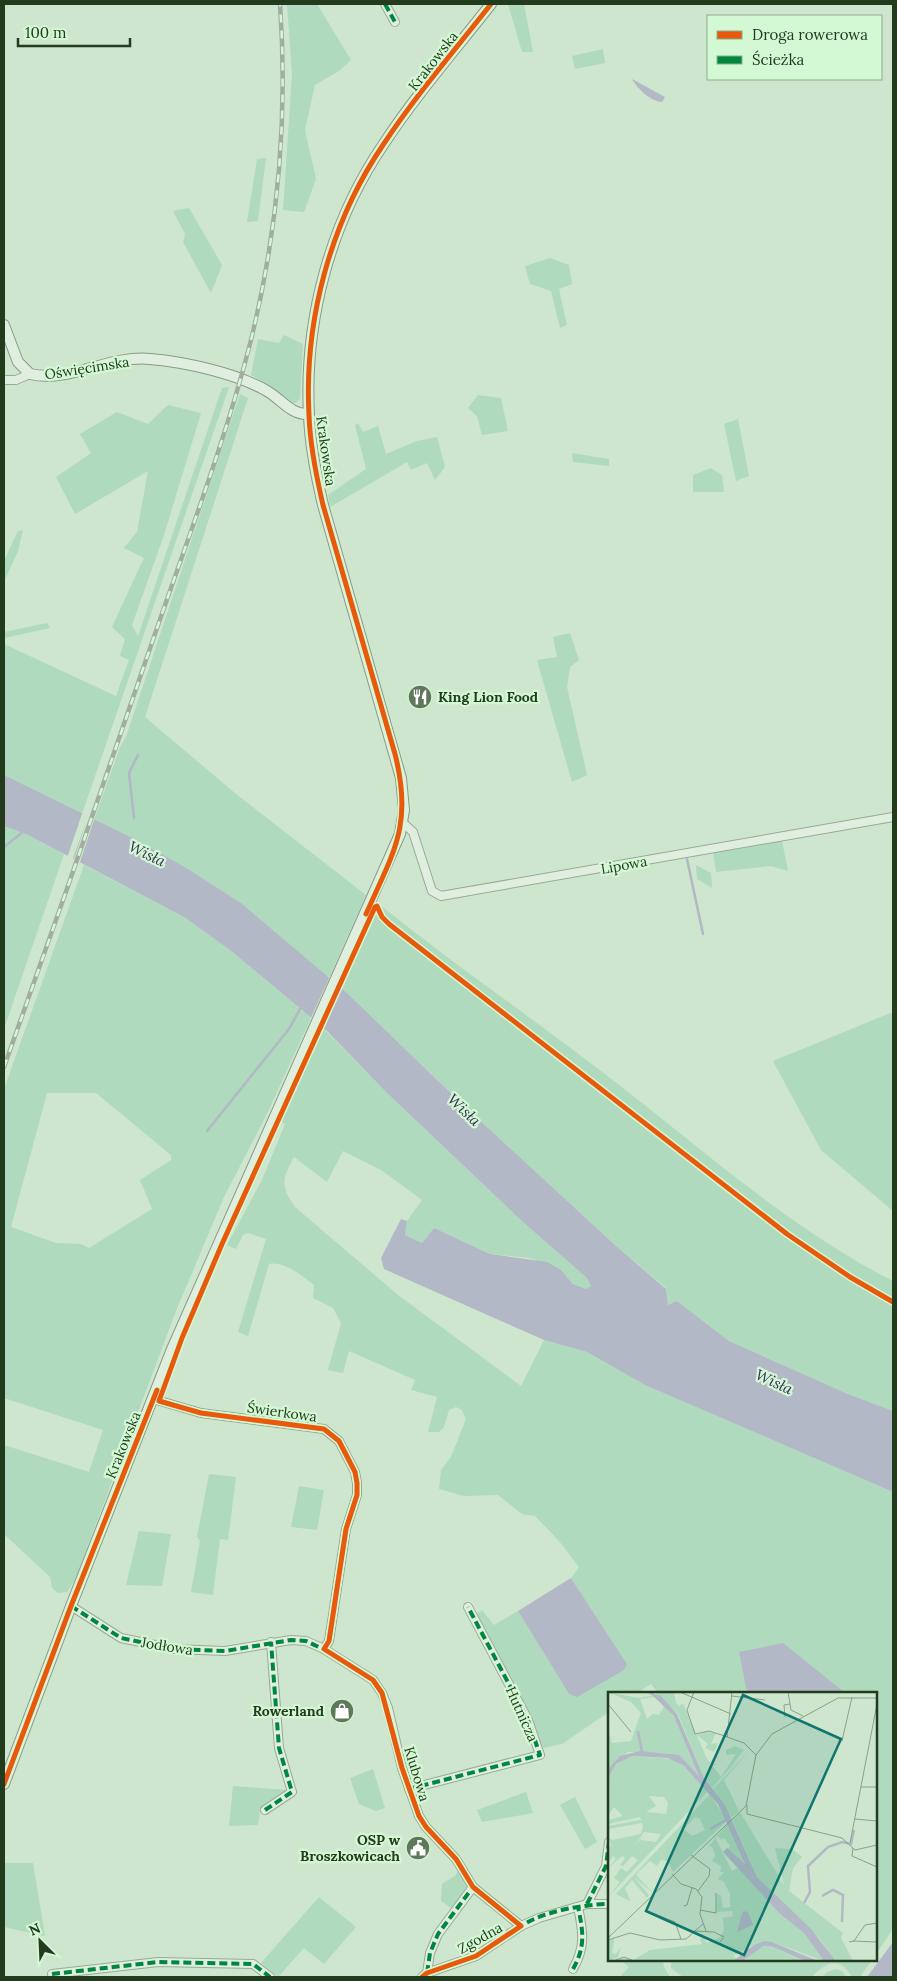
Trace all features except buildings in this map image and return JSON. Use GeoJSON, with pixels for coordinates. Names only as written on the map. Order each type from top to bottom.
{"type":"FeatureCollection","features":[{"type":"Feature","properties":{"kind":"street"},"geometry":{"type":"LineString","coordinates":[[385,4],[396,22]]}},
{"type":"Feature","properties":{"kind":"street","name":"Krakowska"},"geometry":{"type":"LineString","coordinates":[[4,1784],[71,1606],[176,1341],[400,834],[404,810],[401,778],[323,505],[311,446],[308,414],[312,335],[320,291],[334,244],[353,197],[382,145],[491,4]]}},
{"type":"Feature","properties":{"kind":"street","name":"Oświęcimska"},"geometry":{"type":"LineString","coordinates":[[4,325],[18,362],[30,374],[56,375],[118,362],[148,359],[204,369],[245,381],[268,391],[298,415],[308,414]]}},
{"type":"Feature","properties":{"kind":"street"},"geometry":{"type":"LineString","coordinates":[[4,380],[16,380],[30,374]]}},
{"type":"Feature","properties":{"kind":"street","name":"Lipowa"},"geometry":{"type":"LineString","coordinates":[[402,822],[413,832],[432,891],[442,896],[893,817]]}},
{"type":"Feature","properties":{"kind":"street","name":"Świerkowa"},"geometry":{"type":"LineString","coordinates":[[153,1399],[202,1413],[324,1429],[339,1441],[355,1472],[357,1495],[346,1529],[330,1641],[324,1649]]}},
{"type":"Feature","properties":{"kind":"street","name":"Jodłowa"},"geometry":{"type":"LineString","coordinates":[[71,1606],[121,1638],[169,1648],[225,1651],[291,1640],[306,1641],[324,1649]]}},
{"type":"Feature","properties":{"kind":"street","name":"Hutnicza"},"geometry":{"type":"LineString","coordinates":[[409,1789],[540,1756],[528,1720],[468,1606]]}},
{"type":"Feature","properties":{"kind":"street"},"geometry":{"type":"LineString","coordinates":[[265,1810],[292,1792],[279,1748],[272,1642]]}},
{"type":"Feature","properties":{"kind":"street","name":"Klubowa"},"geometry":{"type":"LineString","coordinates":[[324,1649],[373,1680],[382,1693],[409,1789],[423,1821],[456,1859],[473,1887],[521,1926]]}},
{"type":"Feature","properties":{"kind":"street"},"geometry":{"type":"LineString","coordinates":[[587,1904],[606,1866],[608,1850]]}},
{"type":"Feature","properties":{"kind":"street","name":"Zgodna"},"geometry":{"type":"LineString","coordinates":[[424,1975],[438,1934],[473,1887]]}},
{"type":"Feature","properties":{"kind":"street","name":"Zgodna"},"geometry":{"type":"LineString","coordinates":[[424,1975],[476,1956],[521,1926],[587,1904],[608,1904]]}},
{"type":"Feature","properties":{"kind":"street"},"geometry":{"type":"LineString","coordinates":[[573,1969],[581,1954],[583,1945],[578,1907]]}},
{"type":"Feature","properties":{"kind":"street"},"geometry":{"type":"LineString","coordinates":[[52,1974],[158,1962],[253,1964],[270,1977]]}},
{"type":"Feature","properties":{"kind":"green space"},"geometry":{"type":"Polygon","coordinates":[[[287,4],[317,4],[351,60],[339,71],[315,85],[305,130],[316,179],[304,212],[283,210],[292,74],[287,4]]]}},
{"type":"Feature","properties":{"kind":"green space"},"geometry":{"type":"Polygon","coordinates":[[[508,4],[524,4],[533,52],[522,52],[508,4]]]}},
{"type":"Feature","properties":{"kind":"green space"},"geometry":{"type":"Polygon","coordinates":[[[603,49],[605,63],[575,69],[572,56],[603,49]]]}},
{"type":"Feature","properties":{"kind":"green space"},"geometry":{"type":"Polygon","coordinates":[[[266,158],[258,221],[247,222],[257,159],[266,158]]]}},
{"type":"Feature","properties":{"kind":"green space"},"geometry":{"type":"Polygon","coordinates":[[[189,208],[222,265],[211,293],[183,242],[185,234],[173,211],[189,208]]]}},
{"type":"Feature","properties":{"kind":"green space"},"geometry":{"type":"Polygon","coordinates":[[[550,258],[569,265],[572,284],[559,289],[567,325],[560,328],[551,291],[530,284],[525,266],[550,258]]]}},
{"type":"Feature","properties":{"kind":"green space"},"geometry":{"type":"Polygon","coordinates":[[[284,335],[303,344],[300,399],[296,403],[289,403],[271,387],[251,375],[258,339],[279,343],[284,335]]]}},
{"type":"Feature","properties":{"kind":"green space"},"geometry":{"type":"Polygon","coordinates":[[[229,387],[82,814],[4,775],[4,644],[116,696],[129,660],[120,656],[125,639],[112,627],[144,558],[124,548],[137,532],[148,471],[75,514],[56,477],[91,453],[80,434],[117,412],[148,424],[168,405],[201,413],[164,535],[132,625],[138,636],[222,388],[229,387]]]}},
{"type":"Feature","properties":{"kind":"green space"},"geometry":{"type":"Polygon","coordinates":[[[240,394],[248,398],[145,717],[236,794],[366,895],[329,978],[241,903],[185,867],[94,820],[120,747],[126,737],[240,394]]]}},
{"type":"Feature","properties":{"kind":"green space"},"geometry":{"type":"Polygon","coordinates":[[[478,395],[501,398],[508,431],[482,435],[477,416],[468,408],[478,395]]]}},
{"type":"Feature","properties":{"kind":"green space"},"geometry":{"type":"Polygon","coordinates":[[[738,419],[749,476],[736,481],[724,424],[738,419]]]}},
{"type":"Feature","properties":{"kind":"green space"},"geometry":{"type":"Polygon","coordinates":[[[358,423],[363,432],[378,426],[386,454],[417,441],[437,437],[445,467],[435,480],[427,463],[411,470],[407,462],[330,507],[328,495],[366,469],[355,425],[358,423]]]}},
{"type":"Feature","properties":{"kind":"green space"},"geometry":{"type":"Polygon","coordinates":[[[572,453],[609,459],[609,466],[573,462],[572,453]]]}},
{"type":"Feature","properties":{"kind":"green space"},"geometry":{"type":"Polygon","coordinates":[[[711,468],[722,475],[724,492],[693,492],[693,475],[711,468]]]}},
{"type":"Feature","properties":{"kind":"green space"},"geometry":{"type":"Polygon","coordinates":[[[23,530],[18,551],[4,582],[4,561],[18,531],[23,530]]]}},
{"type":"Feature","properties":{"kind":"green space"},"geometry":{"type":"Polygon","coordinates":[[[47,623],[50,628],[4,638],[4,632],[47,623]]]}},
{"type":"Feature","properties":{"kind":"green space"},"geometry":{"type":"Polygon","coordinates":[[[570,633],[579,660],[570,667],[567,687],[587,775],[572,782],[537,660],[557,657],[553,637],[570,633]]]}},
{"type":"Feature","properties":{"kind":"green space"},"geometry":{"type":"Polygon","coordinates":[[[4,826],[28,835],[64,854],[4,1029],[4,826]]]}},
{"type":"Feature","properties":{"kind":"green space"},"geometry":{"type":"Polygon","coordinates":[[[782,841],[788,871],[771,866],[716,872],[713,853],[782,841]]]}},
{"type":"Feature","properties":{"kind":"green space"},"geometry":{"type":"Polygon","coordinates":[[[84,865],[184,917],[230,950],[311,1018],[266,1116],[224,1197],[176,1311],[75,1580],[67,1592],[58,1593],[52,1588],[50,1577],[4,1534],[4,1445],[89,1472],[103,1430],[4,1398],[4,1089],[84,865]],[[47,1093],[11,1227],[56,1243],[81,1244],[89,1248],[152,1209],[140,1180],[171,1160],[171,1155],[96,1093],[47,1093]]]}},
{"type":"Feature","properties":{"kind":"green space"},"geometry":{"type":"Polygon","coordinates":[[[696,865],[711,873],[712,888],[697,879],[696,865]]]}},
{"type":"Feature","properties":{"kind":"green space"},"geometry":{"type":"Polygon","coordinates":[[[380,905],[601,1071],[742,1183],[816,1236],[893,1281],[893,1411],[848,1394],[729,1341],[677,1301],[668,1305],[666,1288],[616,1246],[460,1102],[341,987],[375,909],[380,905]]]}},
{"type":"Feature","properties":{"kind":"green space"},"geometry":{"type":"Polygon","coordinates":[[[893,1012],[893,1211],[821,1150],[773,1061],[893,1012]]]}},
{"type":"Feature","properties":{"kind":"green space"},"geometry":{"type":"Polygon","coordinates":[[[323,1028],[386,1092],[524,1223],[587,1278],[591,1286],[586,1289],[573,1284],[561,1270],[530,1258],[490,1254],[434,1228],[422,1243],[405,1235],[407,1221],[422,1200],[381,1170],[343,1151],[327,1182],[294,1157],[284,1182],[290,1200],[295,1207],[398,1295],[521,1386],[544,1340],[587,1352],[645,1385],[893,1492],[893,1929],[877,1953],[877,1692],[842,1692],[739,1652],[747,1692],[657,1692],[651,1684],[639,1692],[608,1692],[608,1713],[562,1744],[543,1748],[526,1708],[477,1614],[482,1610],[494,1625],[518,1611],[569,1694],[627,1664],[571,1578],[579,1567],[559,1541],[535,1516],[522,1514],[498,1495],[464,1496],[439,1489],[441,1470],[451,1457],[466,1419],[462,1410],[456,1407],[449,1410],[444,1427],[439,1432],[428,1432],[437,1397],[411,1390],[415,1380],[349,1351],[343,1373],[328,1370],[341,1323],[333,1308],[313,1298],[314,1285],[299,1274],[281,1265],[269,1264],[248,1336],[238,1332],[266,1239],[248,1233],[243,1235],[236,1249],[227,1245],[262,1180],[285,1124],[279,1121],[323,1028]]]}},
{"type":"Feature","properties":{"kind":"green space"},"geometry":{"type":"Polygon","coordinates":[[[209,1474],[236,1477],[228,1540],[220,1539],[213,1595],[191,1592],[200,1541],[197,1537],[209,1474]]]}},
{"type":"Feature","properties":{"kind":"green space"},"geometry":{"type":"Polygon","coordinates":[[[299,1486],[324,1490],[317,1530],[291,1527],[299,1486]]]}},
{"type":"Feature","properties":{"kind":"green space"},"geometry":{"type":"Polygon","coordinates":[[[139,1531],[171,1534],[162,1586],[126,1585],[139,1531]]]}},
{"type":"Feature","properties":{"kind":"green space"},"geometry":{"type":"Polygon","coordinates":[[[373,1769],[385,1808],[376,1811],[359,1804],[350,1778],[373,1769]]]}},
{"type":"Feature","properties":{"kind":"green space"},"geometry":{"type":"Polygon","coordinates":[[[233,1786],[287,1790],[260,1810],[258,1825],[229,1826],[233,1786]]]}},
{"type":"Feature","properties":{"kind":"green space"},"geometry":{"type":"Polygon","coordinates":[[[526,1792],[533,1813],[482,1822],[477,1810],[526,1792]]]}},
{"type":"Feature","properties":{"kind":"green space"},"geometry":{"type":"Polygon","coordinates":[[[575,1797],[597,1842],[585,1849],[560,1805],[575,1797]]]}},
{"type":"Feature","properties":{"kind":"green space"},"geometry":{"type":"Polygon","coordinates":[[[4,1863],[33,1863],[45,1936],[4,1927],[4,1863]]]}},
{"type":"Feature","properties":{"kind":"green space"},"geometry":{"type":"Polygon","coordinates":[[[458,1869],[468,1885],[467,1893],[455,1911],[441,1901],[442,1884],[456,1875],[458,1869]]]}},
{"type":"Feature","properties":{"kind":"green space"},"geometry":{"type":"Polygon","coordinates":[[[319,1897],[356,1927],[324,1964],[304,1948],[278,1977],[261,1963],[319,1897]]]}},
{"type":"Feature","properties":{"kind":"green space"},"geometry":{"type":"Polygon","coordinates":[[[622,1961],[663,1961],[664,1967],[670,1977],[620,1977],[629,1967],[622,1961]]]}},
{"type":"Feature","properties":{"kind":"green space"},"geometry":{"type":"Polygon","coordinates":[[[671,1961],[871,1961],[860,1977],[852,1977],[843,1966],[837,1964],[827,1965],[812,1977],[683,1977],[671,1968],[671,1961]]]}},
{"type":"Feature","properties":{"kind":"green space"},"geometry":{"type":"Polygon","coordinates":[[[837,1969],[843,1972],[846,1977],[822,1977],[827,1972],[837,1969]]]}},
{"type":"Feature","properties":{"kind":"water"},"geometry":{"type":"Polygon","coordinates":[[[632,79],[665,97],[662,102],[645,94],[632,79]]]}},
{"type":"Feature","properties":{"kind":"water","name":"Wisła"},"geometry":{"type":"Polygon","coordinates":[[[4,775],[132,838],[185,867],[241,903],[346,992],[460,1102],[616,1246],[666,1289],[668,1305],[677,1301],[729,1341],[848,1394],[893,1411],[893,1492],[645,1385],[587,1352],[544,1340],[384,1269],[381,1258],[401,1219],[407,1221],[405,1235],[422,1243],[434,1228],[490,1254],[547,1262],[561,1270],[573,1284],[586,1289],[591,1286],[587,1278],[524,1223],[386,1092],[327,1031],[230,950],[184,917],[28,835],[4,826],[4,775]]]}},
{"type":"Feature","properties":{"kind":"water"},"geometry":{"type":"Polygon","coordinates":[[[571,1578],[627,1664],[624,1670],[577,1697],[569,1694],[518,1611],[571,1578]]]}},
{"type":"Feature","properties":{"kind":"water"},"geometry":{"type":"Polygon","coordinates":[[[783,1643],[844,1692],[747,1692],[739,1652],[783,1643]]]}},
{"type":"Feature","properties":{"kind":"water"},"geometry":{"type":"Polygon","coordinates":[[[893,1942],[893,1977],[867,1977],[893,1942]]]}},
{"type":"Feature","properties":{"kind":"pier"},"geometry":{"type":"Polygon","coordinates":[[[83,811],[95,817],[79,865],[73,862],[87,820],[72,861],[67,858],[83,811]]]}},
{"type":"Feature","properties":{"kind":"pier"},"geometry":{"type":"Polygon","coordinates":[[[330,976],[342,985],[322,1030],[310,1020],[330,976]]]}},
{"type":"Feature","properties":{"kind":"waterway"},"geometry":{"type":"LineString","coordinates":[[134,818],[129,773],[138,755]]}},
{"type":"Feature","properties":{"kind":"waterway"},"geometry":{"type":"LineString","coordinates":[[4,847],[24,831]]}},
{"type":"Feature","properties":{"kind":"waterway"},"geometry":{"type":"LineString","coordinates":[[687,859],[703,934]]}},
{"type":"Feature","properties":{"kind":"waterway"},"geometry":{"type":"LineString","coordinates":[[207,1131],[289,1029],[300,1009]]}},
{"type":"Feature","properties":{"kind":"railway"},"geometry":{"type":"LineString","coordinates":[[4,1067],[207,487],[251,340],[268,257],[279,173],[283,89],[280,4]]}},
{"type":"Feature","properties":{"kind":"marked path"},"geometry":{"type":"LineString","coordinates":[[385,4],[395,22]]}},
{"type":"Feature","properties":{"kind":"marked path"},"geometry":{"type":"LineString","coordinates":[[71,1606],[121,1638],[174,1649],[225,1651],[291,1640],[306,1641],[327,1651]]}},
{"type":"Feature","properties":{"kind":"marked path"},"geometry":{"type":"LineString","coordinates":[[409,1789],[540,1755],[528,1720],[468,1607]]}},
{"type":"Feature","properties":{"kind":"marked path"},"geometry":{"type":"LineString","coordinates":[[265,1810],[292,1792],[279,1748],[271,1642]]}},
{"type":"Feature","properties":{"kind":"marked path"},"geometry":{"type":"LineString","coordinates":[[587,1904],[606,1866],[608,1850]]}},
{"type":"Feature","properties":{"kind":"marked path"},"geometry":{"type":"LineString","coordinates":[[427,1973],[430,1953],[438,1934],[473,1887]]}},
{"type":"Feature","properties":{"kind":"marked path"},"geometry":{"type":"LineString","coordinates":[[517,1929],[537,1918],[562,1910],[608,1904]]}},
{"type":"Feature","properties":{"kind":"marked path"},"geometry":{"type":"LineString","coordinates":[[573,1969],[582,1946],[578,1907]]}},
{"type":"Feature","properties":{"kind":"marked path"},"geometry":{"type":"LineString","coordinates":[[52,1974],[158,1962],[253,1964],[270,1977]]}},
{"type":"Feature","properties":{"kind":"cycle path"},"geometry":{"type":"LineString","coordinates":[[366,914],[398,837],[402,800],[400,779],[395,754],[318,483],[309,415],[311,344],[324,274],[348,207],[364,175],[408,109],[491,4]]}},
{"type":"Feature","properties":{"kind":"cycle path"},"geometry":{"type":"LineString","coordinates":[[422,1977],[427,1973],[476,1956],[521,1926],[473,1887],[456,1859],[426,1827],[419,1816],[402,1768],[382,1693],[373,1680],[324,1649],[329,1641],[346,1529],[357,1495],[355,1472],[339,1441],[324,1429],[201,1413],[159,1401],[182,1338],[222,1244],[375,907],[377,906],[382,917],[389,924],[787,1234],[850,1277],[893,1302]]}},
{"type":"Feature","properties":{"kind":"cycle path"},"geometry":{"type":"LineString","coordinates":[[4,1784],[71,1606],[157,1390]]}},
{"type":"Feature","properties":{"kind":"place","name":"King Lion Food"},"geometry":{"type":"Point","coordinates":[420,697]}},
{"type":"Feature","properties":{"kind":"place","name":"Rowerland"},"geometry":{"type":"Point","coordinates":[342,1711]}},
{"type":"Feature","properties":{"kind":"place","name":"OSP w Broszkowicach"},"geometry":{"type":"Point","coordinates":[418,1848]}}]}
